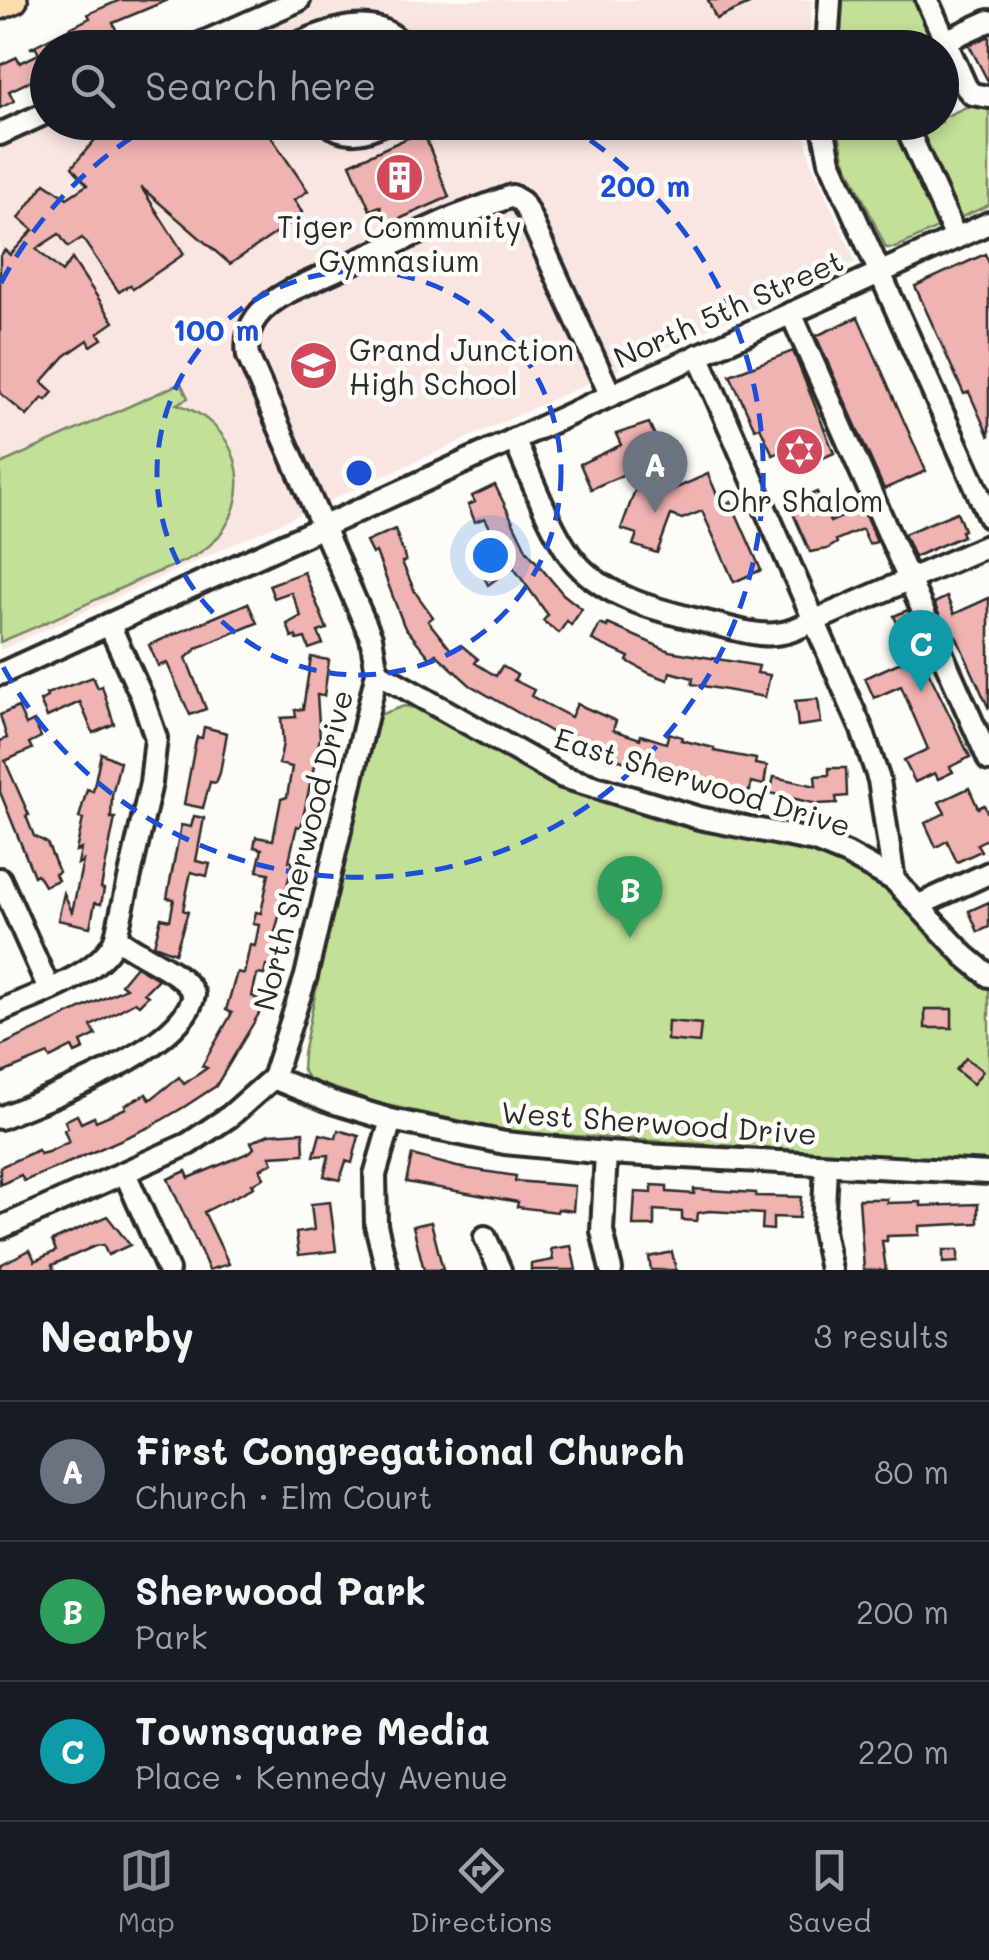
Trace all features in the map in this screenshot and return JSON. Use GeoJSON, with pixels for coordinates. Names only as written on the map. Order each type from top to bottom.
{"type":"FeatureCollection","features":[{"type":"Feature","properties":{"kind":"main road"},"geometry":{"type":"LineString","coordinates":[[0,6],[14,0]]}},
{"type":"Feature","properties":{"kind":"street"},"geometry":{"type":"LineString","coordinates":[[226,30],[271,6],[299,0]]}},
{"type":"Feature","properties":{"kind":"street"},"geometry":{"type":"LineString","coordinates":[[828,30],[830,0]]}},
{"type":"Feature","properties":{"kind":"street"},"geometry":{"type":"LineString","coordinates":[[927,0],[940,30]]}},
{"type":"Feature","properties":{"kind":"street"},"geometry":{"type":"LineString","coordinates":[[271,6],[282,30]]}},
{"type":"Feature","properties":{"kind":"street"},"geometry":{"type":"LineString","coordinates":[[959,34],[989,21]]}},
{"type":"Feature","properties":{"kind":"street"},"geometry":{"type":"LineString","coordinates":[[344,30],[369,26],[388,30]]}},
{"type":"Feature","properties":{"kind":"street"},"geometry":{"type":"LineString","coordinates":[[959,71],[972,94],[989,98]]}},
{"type":"Feature","properties":{"kind":"street"},"geometry":{"type":"LineString","coordinates":[[0,134],[30,120]]}},
{"type":"Feature","properties":{"kind":"street"},"geometry":{"type":"LineString","coordinates":[[826,140],[830,161],[989,516]]}},
{"type":"Feature","properties":{"kind":"street"},"geometry":{"type":"LineString","coordinates":[[912,140],[956,238]]}},
{"type":"Feature","properties":{"kind":"street","name":"North Sherwood Drive"},"geometry":{"type":"LineString","coordinates":[[273,1078],[306,976],[377,672],[370,638],[248,356],[246,342],[259,311],[308,284],[496,200],[517,198],[528,212],[610,394]]}},
{"type":"Feature","properties":{"kind":"street","name":"North 5th Street"},"geometry":{"type":"LineString","coordinates":[[0,674],[610,394],[956,238],[988,228]]}},
{"type":"Feature","properties":{"kind":"street"},"geometry":{"type":"LineString","coordinates":[[792,313],[989,760]]}},
{"type":"Feature","properties":{"kind":"street"},"geometry":{"type":"LineString","coordinates":[[698,355],[862,730],[878,780],[894,880]]}},
{"type":"Feature","properties":{"kind":"street"},"geometry":{"type":"LineString","coordinates":[[514,439],[548,514],[576,563],[606,587],[644,606],[759,635],[783,634],[989,545]]}},
{"type":"Feature","properties":{"kind":"street"},"geometry":{"type":"LineString","coordinates":[[0,1011],[93,967],[111,951],[116,937],[151,783],[156,738],[109,624]]}},
{"type":"Feature","properties":{"kind":"street","name":"East Sherwood Drive"},"geometry":{"type":"LineString","coordinates":[[377,672],[562,777],[699,818],[815,840],[894,880],[989,976]]}},
{"type":"Feature","properties":{"kind":"street"},"geometry":{"type":"LineString","coordinates":[[919,906],[989,873]]}},
{"type":"Feature","properties":{"kind":"street"},"geometry":{"type":"LineString","coordinates":[[0,878],[49,989]]}},
{"type":"Feature","properties":{"kind":"street"},"geometry":{"type":"LineString","coordinates":[[0,1118],[130,1060],[187,1011],[194,995],[190,986],[181,977],[132,952],[116,937]]}},
{"type":"Feature","properties":{"kind":"street"},"geometry":{"type":"LineString","coordinates":[[0,1228],[188,1144],[230,1116],[273,1078]]}},
{"type":"Feature","properties":{"kind":"street","name":"West Sherwood Drive"},"geometry":{"type":"LineString","coordinates":[[273,1078],[391,1120],[505,1143],[989,1172]]}},
{"type":"Feature","properties":{"kind":"street"},"geometry":{"type":"LineString","coordinates":[[387,1270],[376,1225],[375,1176],[391,1120]]}},
{"type":"Feature","properties":{"kind":"street"},"geometry":{"type":"LineString","coordinates":[[606,1152],[602,1231],[610,1270]]}},
{"type":"Feature","properties":{"kind":"street"},"geometry":{"type":"LineString","coordinates":[[826,1165],[822,1231],[830,1270]]}},
{"type":"Feature","properties":{"kind":"street"},"geometry":{"type":"LineString","coordinates":[[125,1173],[168,1270]]}},
{"type":"Feature","properties":{"kind":"street"},"geometry":{"type":"LineString","coordinates":[[486,1238],[500,1270]]}},
{"type":"Feature","properties":{"kind":"shaded area"},"geometry":{"type":"Polygon","coordinates":[[[296,0],[812,0],[810,30],[230,30],[296,0]]]}},
{"type":"Feature","properties":{"kind":"shaded area","name":"Grand Junction High School"},"geometry":{"type":"Polygon","coordinates":[[[30,126],[30,140],[806,140],[811,162],[856,262],[0,650],[0,134],[30,126]]]}},
{"type":"Feature","properties":{"kind":"green space"},"geometry":{"type":"Polygon","coordinates":[[[843,0],[921,0],[932,30],[841,30],[843,0]]]}},
{"type":"Feature","properties":{"kind":"green space"},"geometry":{"type":"Polygon","coordinates":[[[968,106],[989,107],[989,205],[953,221],[920,140],[959,140],[959,110],[968,106]]]}},
{"type":"Feature","properties":{"kind":"green space"},"geometry":{"type":"Polygon","coordinates":[[[840,140],[903,140],[942,226],[895,248],[886,248],[844,158],[840,140]]]}},
{"type":"Feature","properties":{"kind":"green space"},"geometry":{"type":"Polygon","coordinates":[[[181,383],[188,398],[177,404],[213,425],[235,460],[237,495],[225,527],[203,551],[186,560],[0,642],[0,464],[181,383]]]}},
{"type":"Feature","properties":{"kind":"green space"},"geometry":{"type":"Polygon","coordinates":[[[404,706],[422,709],[499,756],[615,806],[665,822],[804,849],[864,873],[901,902],[945,950],[989,989],[989,1162],[513,1132],[382,1104],[309,1080],[302,1069],[303,1054],[369,731],[379,715],[404,706]]]}},
{"type":"Feature","properties":{"kind":"building"},"geometry":{"type":"Polygon","coordinates":[[[120,0],[168,0],[113,23],[116,30],[66,30],[90,18],[88,14],[120,0]]]}},
{"type":"Feature","properties":{"kind":"building"},"geometry":{"type":"Polygon","coordinates":[[[708,0],[758,0],[716,19],[708,0]]]}},
{"type":"Feature","properties":{"kind":"building"},"geometry":{"type":"Polygon","coordinates":[[[989,36],[989,83],[969,45],[989,36]]]}},
{"type":"Feature","properties":{"kind":"building"},"geometry":{"type":"Polygon","coordinates":[[[17,57],[20,63],[30,58],[30,81],[9,91],[14,101],[0,108],[0,65],[17,57]]]}},
{"type":"Feature","properties":{"kind":"building"},"geometry":{"type":"Polygon","coordinates":[[[95,140],[273,140],[308,191],[294,200],[302,212],[289,220],[291,223],[230,264],[141,187],[184,254],[133,289],[130,285],[119,292],[82,238],[68,247],[59,234],[36,249],[62,272],[72,259],[114,322],[98,333],[102,339],[91,346],[88,340],[65,356],[42,382],[53,392],[27,416],[0,393],[0,256],[5,250],[10,255],[33,230],[19,218],[45,183],[67,198],[87,185],[72,167],[95,140]]]}},
{"type":"Feature","properties":{"kind":"building","name":"Tiger Community Gymnasium"},"geometry":{"type":"Polygon","coordinates":[[[403,140],[427,140],[449,197],[388,224],[380,206],[370,210],[350,164],[403,140]]]}},
{"type":"Feature","properties":{"kind":"building"},"geometry":{"type":"Polygon","coordinates":[[[985,254],[989,263],[989,437],[969,392],[964,394],[915,286],[985,254]]]}},
{"type":"Feature","properties":{"kind":"building"},"geometry":{"type":"Polygon","coordinates":[[[858,317],[926,471],[884,489],[816,336],[858,317]]]}},
{"type":"Feature","properties":{"kind":"building"},"geometry":{"type":"Polygon","coordinates":[[[793,351],[834,453],[814,462],[802,442],[773,455],[760,427],[755,429],[730,375],[793,351]]]}},
{"type":"Feature","properties":{"kind":"building"},"geometry":{"type":"Polygon","coordinates":[[[649,423],[667,462],[654,468],[662,486],[672,490],[708,474],[722,506],[731,502],[761,570],[734,582],[702,511],[682,519],[671,515],[657,553],[633,545],[637,534],[621,529],[635,490],[627,473],[591,489],[580,464],[621,445],[616,434],[649,423]]]}},
{"type":"Feature","properties":{"kind":"building"},"geometry":{"type":"Polygon","coordinates":[[[495,485],[527,551],[563,594],[582,609],[571,625],[567,621],[559,633],[543,621],[548,615],[513,567],[488,585],[483,575],[498,567],[493,558],[503,553],[485,518],[475,522],[468,505],[475,502],[472,496],[495,485]]]}},
{"type":"Feature","properties":{"kind":"building"},"geometry":{"type":"Polygon","coordinates":[[[817,492],[830,522],[862,508],[877,542],[869,544],[862,529],[836,540],[827,549],[810,552],[791,509],[798,506],[799,500],[817,492]]]}},
{"type":"Feature","properties":{"kind":"building"},"geometry":{"type":"Polygon","coordinates":[[[957,512],[963,536],[914,557],[904,534],[957,512]]]}},
{"type":"Feature","properties":{"kind":"building"},"geometry":{"type":"Polygon","coordinates":[[[395,529],[406,561],[402,562],[415,592],[433,617],[428,621],[452,651],[461,645],[478,659],[475,663],[496,676],[502,666],[517,675],[514,680],[534,690],[531,696],[571,717],[577,704],[616,721],[613,730],[640,739],[641,735],[666,743],[669,733],[714,751],[756,759],[755,764],[767,766],[764,785],[751,782],[750,791],[739,792],[698,781],[699,774],[673,768],[671,775],[653,772],[592,750],[594,746],[570,735],[568,740],[553,733],[470,685],[436,654],[431,659],[404,626],[376,552],[372,554],[366,542],[395,529]]]}},
{"type":"Feature","properties":{"kind":"building"},"geometry":{"type":"Polygon","coordinates":[[[304,572],[327,629],[318,632],[323,644],[309,649],[305,638],[292,638],[287,624],[301,616],[291,592],[274,598],[269,585],[304,572]]]}},
{"type":"Feature","properties":{"kind":"building"},"geometry":{"type":"Polygon","coordinates":[[[947,597],[954,614],[989,598],[989,709],[956,636],[950,639],[934,603],[947,597]]]}},
{"type":"Feature","properties":{"kind":"building"},"geometry":{"type":"Polygon","coordinates":[[[248,603],[257,623],[199,647],[186,658],[206,709],[190,715],[167,663],[158,666],[149,645],[248,603]]]}},
{"type":"Feature","properties":{"kind":"building"},"geometry":{"type":"Polygon","coordinates":[[[908,610],[929,673],[970,757],[950,767],[953,772],[938,779],[935,773],[915,782],[904,760],[928,749],[901,686],[874,698],[865,678],[912,657],[894,616],[908,610]]]}},
{"type":"Feature","properties":{"kind":"building"},"geometry":{"type":"Polygon","coordinates":[[[600,624],[669,651],[759,666],[757,673],[770,675],[765,697],[692,684],[693,678],[670,672],[668,680],[649,673],[627,661],[629,657],[592,640],[600,624]]]}},
{"type":"Feature","properties":{"kind":"building"},"geometry":{"type":"Polygon","coordinates":[[[311,657],[329,660],[324,696],[317,695],[320,738],[301,827],[297,826],[289,861],[293,862],[274,936],[280,937],[274,967],[266,966],[264,975],[257,974],[252,996],[265,1003],[253,1024],[216,1086],[184,1107],[150,1127],[70,1162],[24,1181],[21,1175],[0,1185],[0,1167],[38,1150],[40,1154],[48,1152],[69,1142],[65,1121],[77,1115],[81,1123],[94,1117],[96,1121],[146,1094],[150,1100],[179,1077],[184,1084],[207,1068],[202,1066],[232,1013],[226,1010],[237,972],[244,974],[250,945],[255,946],[259,925],[253,924],[256,912],[261,913],[269,873],[257,871],[262,849],[254,847],[256,837],[273,840],[281,799],[287,797],[292,767],[279,764],[283,743],[281,718],[296,717],[295,710],[303,709],[311,657]]]}},
{"type":"Feature","properties":{"kind":"building"},"geometry":{"type":"Polygon","coordinates":[[[93,677],[98,688],[102,686],[114,724],[93,733],[80,702],[47,717],[40,701],[46,694],[93,677]]]}},
{"type":"Feature","properties":{"kind":"building"},"geometry":{"type":"Polygon","coordinates":[[[818,699],[821,723],[798,726],[795,701],[818,699]]]}},
{"type":"Feature","properties":{"kind":"building"},"geometry":{"type":"Polygon","coordinates":[[[18,707],[26,725],[34,721],[41,737],[29,743],[32,749],[5,761],[34,836],[47,843],[59,872],[55,874],[58,880],[44,886],[37,874],[34,876],[0,792],[0,741],[7,738],[0,715],[18,707]]]}},
{"type":"Feature","properties":{"kind":"building"},"geometry":{"type":"Polygon","coordinates":[[[204,727],[227,733],[220,773],[216,783],[210,782],[203,808],[184,804],[197,737],[202,738],[204,727]]]}},
{"type":"Feature","properties":{"kind":"building"},"geometry":{"type":"Polygon","coordinates":[[[101,753],[120,762],[112,795],[111,818],[115,818],[101,888],[104,889],[101,904],[95,903],[90,927],[58,920],[64,893],[72,912],[83,861],[78,864],[81,849],[76,851],[83,819],[79,818],[87,789],[93,791],[101,753]]]}},
{"type":"Feature","properties":{"kind":"building"},"geometry":{"type":"Polygon","coordinates":[[[829,768],[846,768],[847,796],[836,797],[837,803],[817,804],[770,793],[774,777],[816,786],[815,776],[829,775],[829,768]]]}},
{"type":"Feature","properties":{"kind":"building"},"geometry":{"type":"Polygon","coordinates":[[[969,788],[978,808],[984,805],[989,816],[989,838],[977,844],[981,851],[957,862],[947,841],[936,847],[925,823],[945,813],[939,802],[969,788]]]}},
{"type":"Feature","properties":{"kind":"building"},"geometry":{"type":"Polygon","coordinates":[[[194,816],[204,818],[196,861],[210,864],[207,876],[191,872],[183,910],[188,912],[175,953],[154,945],[161,918],[170,920],[174,899],[167,898],[181,825],[191,827],[194,816]]]}},
{"type":"Feature","properties":{"kind":"building"},"geometry":{"type":"Polygon","coordinates":[[[989,902],[989,927],[978,932],[969,911],[989,902]]]}},
{"type":"Feature","properties":{"kind":"building"},"geometry":{"type":"Polygon","coordinates":[[[136,966],[158,979],[144,993],[148,996],[139,1005],[135,1002],[91,1026],[96,1035],[81,1042],[84,1049],[75,1053],[72,1047],[50,1058],[48,1054],[0,1074],[0,1046],[126,988],[121,984],[136,966]]]}},
{"type":"Feature","properties":{"kind":"building"},"geometry":{"type":"Polygon","coordinates":[[[925,1009],[952,1009],[952,1028],[925,1028],[925,1009]]]}},
{"type":"Feature","properties":{"kind":"building"},"geometry":{"type":"Polygon","coordinates":[[[668,1021],[701,1024],[699,1043],[667,1040],[668,1021]]]}},
{"type":"Feature","properties":{"kind":"building"},"geometry":{"type":"Polygon","coordinates":[[[966,1058],[983,1071],[973,1084],[956,1070],[966,1058]]]}},
{"type":"Feature","properties":{"kind":"building"},"geometry":{"type":"Polygon","coordinates":[[[338,1130],[359,1136],[352,1163],[346,1161],[340,1180],[324,1176],[329,1155],[314,1156],[320,1134],[336,1138],[338,1130]]]}},
{"type":"Feature","properties":{"kind":"building"},"geometry":{"type":"Polygon","coordinates":[[[303,1132],[304,1154],[270,1156],[273,1163],[260,1169],[264,1178],[252,1184],[254,1187],[204,1212],[229,1264],[209,1270],[168,1179],[186,1171],[189,1178],[250,1152],[254,1148],[251,1142],[269,1134],[303,1132]]]}},
{"type":"Feature","properties":{"kind":"building"},"geometry":{"type":"Polygon","coordinates":[[[412,1155],[516,1176],[515,1181],[575,1186],[573,1211],[517,1207],[518,1202],[406,1182],[412,1155]]]}},
{"type":"Feature","properties":{"kind":"building"},"geometry":{"type":"Polygon","coordinates":[[[652,1185],[667,1186],[667,1192],[694,1194],[694,1189],[801,1197],[799,1218],[773,1217],[773,1230],[762,1229],[763,1214],[709,1211],[698,1213],[697,1221],[682,1220],[682,1212],[654,1210],[654,1226],[633,1226],[635,1192],[652,1193],[652,1185]]]}},
{"type":"Feature","properties":{"kind":"building"},"geometry":{"type":"Polygon","coordinates":[[[859,1199],[921,1202],[921,1206],[978,1204],[978,1223],[919,1226],[919,1235],[887,1236],[887,1241],[882,1241],[886,1270],[864,1270],[859,1199]]]}},
{"type":"Feature","properties":{"kind":"building"},"geometry":{"type":"Polygon","coordinates":[[[330,1202],[336,1251],[299,1255],[296,1233],[314,1230],[311,1204],[330,1202]]]}},
{"type":"Feature","properties":{"kind":"building"},"geometry":{"type":"Polygon","coordinates":[[[107,1216],[130,1245],[108,1255],[103,1245],[95,1246],[52,1265],[54,1270],[0,1270],[0,1265],[30,1250],[35,1261],[56,1251],[52,1241],[107,1216]]]}},
{"type":"Feature","properties":{"kind":"building"},"geometry":{"type":"Polygon","coordinates":[[[431,1222],[443,1270],[424,1270],[413,1226],[431,1222]]]}},
{"type":"Feature","properties":{"kind":"building"},"geometry":{"type":"Polygon","coordinates":[[[571,1246],[576,1270],[531,1270],[531,1264],[553,1260],[551,1249],[571,1246]]]}},
{"type":"Feature","properties":{"kind":"building"},"geometry":{"type":"Polygon","coordinates":[[[943,1250],[958,1250],[958,1262],[943,1263],[943,1250]]]}},
{"type":"Feature","properties":{"kind":"building"},"geometry":{"type":"Polygon","coordinates":[[[672,1252],[676,1270],[651,1270],[649,1257],[672,1252]]]}},
{"type":"Feature","properties":{"kind":"place","name":"Tiger Community Gymnasium"},"geometry":{"type":"Point","coordinates":[399,177]}},
{"type":"Feature","properties":{"kind":"place","name":"Grand Junction High School"},"geometry":{"type":"Point","coordinates":[314,366]}},
{"type":"Feature","properties":{"kind":"place","name":"Ohr Shalom"},"geometry":{"type":"Point","coordinates":[800,451]}},
{"type":"Feature","properties":{"kind":"place","name":"First Congregational Church"},"geometry":{"type":"Point","coordinates":[655,513]}},
{"type":"Feature","properties":{"kind":"place","name":"Townsquare Media"},"geometry":{"type":"Point","coordinates":[921,692]}},
{"type":"Feature","properties":{"kind":"place","name":"Sherwood Park"},"geometry":{"type":"Point","coordinates":[630,938]}}]}
